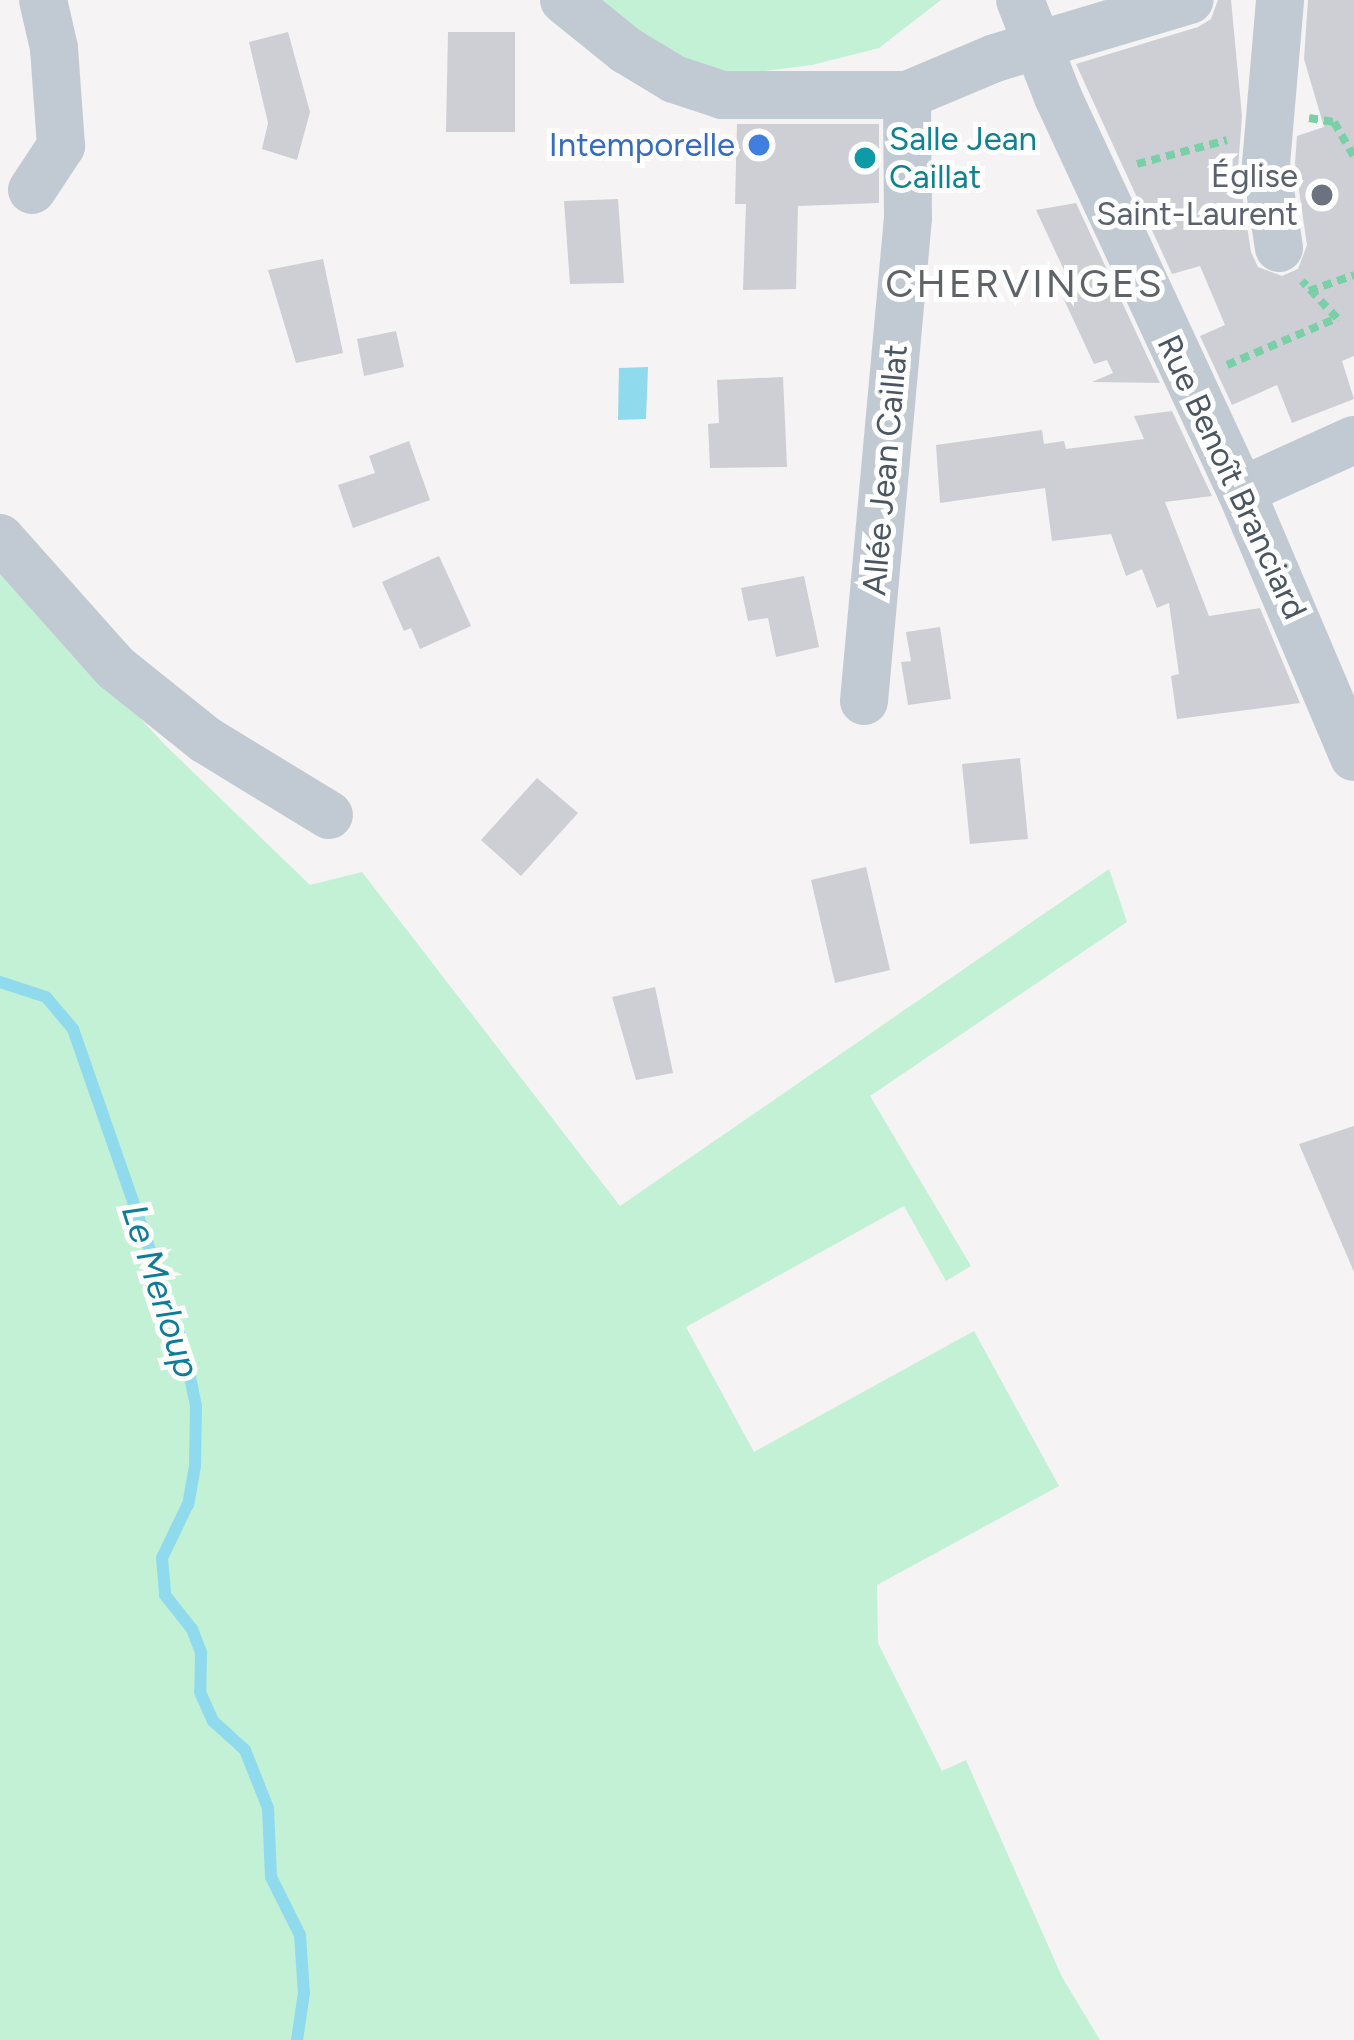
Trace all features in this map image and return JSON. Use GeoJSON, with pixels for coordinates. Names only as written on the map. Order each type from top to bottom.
{"type":"FeatureCollection","features":[{"type":"Feature","properties":{"kind":"street"},"geometry":{"type":"LineString","coordinates":[[32,190],[61,146],[54,48],[43,0]]}},
{"type":"Feature","properties":{"kind":"street"},"geometry":{"type":"LineString","coordinates":[[564,0],[658,70],[722,95],[907,95],[1028,22],[1190,0]]}},
{"type":"Feature","properties":{"kind":"street"},"geometry":{"type":"LineString","coordinates":[[1279,248],[1266,164],[1280,0]]}},
{"type":"Feature","properties":{"kind":"street","name":"Rue Benoît Branciard"},"geometry":{"type":"LineString","coordinates":[[1028,22],[1187,382],[1241,491],[1354,757]]}},
{"type":"Feature","properties":{"kind":"street","name":"Allée Jean Caillat"},"geometry":{"type":"LineString","coordinates":[[864,701],[908,218],[907,95]]}},
{"type":"Feature","properties":{"kind":"street"},"geometry":{"type":"LineString","coordinates":[[1241,491],[1354,440]]}},
{"type":"Feature","properties":{"kind":"street"},"geometry":{"type":"LineString","coordinates":[[0,538],[116,668],[206,740],[329,815]]}},
{"type":"Feature","properties":{"kind":"path"},"geometry":{"type":"LineString","coordinates":[[1094,175],[1270,120],[1334,122],[1354,156]]}},
{"type":"Feature","properties":{"kind":"path"},"geometry":{"type":"LineString","coordinates":[[1309,291],[1354,275]]}},
{"type":"Feature","properties":{"kind":"path"},"geometry":{"type":"LineString","coordinates":[[1187,382],[1337,317]]}},
{"type":"Feature","properties":{"kind":"green space"},"geometry":{"type":"Polygon","coordinates":[[[600,0],[941,0],[879,48],[812,65],[724,76],[674,57],[600,0]]]}},
{"type":"Feature","properties":{"kind":"green space"},"geometry":{"type":"Polygon","coordinates":[[[0,567],[165,745],[310,885],[362,872],[620,1206],[1109,869],[1127,922],[870,1096],[971,1266],[946,1281],[904,1206],[686,1327],[754,1452],[974,1331],[1059,1486],[877,1585],[878,1643],[942,1771],[966,1760],[1062,1977],[1100,2040],[0,2040],[0,567]]]}},
{"type":"Feature","properties":{"kind":"water"},"geometry":{"type":"Polygon","coordinates":[[[648,367],[646,419],[618,420],[619,368],[648,367]]]}},
{"type":"Feature","properties":{"kind":"building"},"geometry":{"type":"Polygon","coordinates":[[[1218,0],[1231,0],[1242,116],[1238,168],[1251,252],[1258,267],[1282,276],[1298,269],[1307,245],[1295,163],[1297,136],[1324,127],[1304,59],[1308,0],[1354,0],[1354,356],[1342,361],[1354,399],[1292,423],[1277,385],[1232,405],[1200,336],[1225,325],[1200,266],[1172,274],[1076,64],[1198,27],[1211,19],[1218,0]]]}},
{"type":"Feature","properties":{"kind":"building"},"geometry":{"type":"Polygon","coordinates":[[[288,32],[310,112],[297,160],[262,149],[268,123],[249,42],[288,32]]]}},
{"type":"Feature","properties":{"kind":"building"},"geometry":{"type":"Polygon","coordinates":[[[448,32],[515,32],[515,132],[446,132],[448,32]]]}},
{"type":"Feature","properties":{"kind":"building"},"geometry":{"type":"Polygon","coordinates":[[[737,124],[879,124],[879,203],[798,206],[796,289],[743,290],[746,204],[735,204],[737,124]]]}},
{"type":"Feature","properties":{"kind":"building"},"geometry":{"type":"Polygon","coordinates":[[[618,199],[624,283],[570,284],[564,201],[618,199]]]}},
{"type":"Feature","properties":{"kind":"building"},"geometry":{"type":"Polygon","coordinates":[[[1076,203],[1160,383],[1092,382],[1113,373],[1107,360],[1094,364],[1060,291],[1071,285],[1036,210],[1076,203]]]}},
{"type":"Feature","properties":{"kind":"building"},"geometry":{"type":"Polygon","coordinates":[[[323,259],[343,353],[296,363],[268,270],[323,259]]]}},
{"type":"Feature","properties":{"kind":"building"},"geometry":{"type":"Polygon","coordinates":[[[396,331],[404,367],[364,376],[357,339],[396,331]]]}},
{"type":"Feature","properties":{"kind":"building"},"geometry":{"type":"Polygon","coordinates":[[[783,377],[787,467],[710,468],[708,424],[719,423],[717,380],[783,377]]]}},
{"type":"Feature","properties":{"kind":"building"},"geometry":{"type":"Polygon","coordinates":[[[1172,411],[1212,496],[1165,502],[1209,616],[1260,608],[1300,703],[1177,719],[1171,676],[1179,674],[1169,603],[1157,608],[1142,569],[1126,576],[1111,534],[1052,541],[1045,488],[940,503],[936,445],[1042,430],[1044,444],[1064,441],[1066,449],[1144,439],[1134,416],[1172,411]]]}},
{"type":"Feature","properties":{"kind":"building"},"geometry":{"type":"Polygon","coordinates":[[[409,441],[430,500],[353,528],[338,485],[375,473],[369,456],[409,441]]]}},
{"type":"Feature","properties":{"kind":"building"},"geometry":{"type":"Polygon","coordinates":[[[439,556],[471,626],[420,649],[411,628],[404,631],[382,582],[439,556]]]}},
{"type":"Feature","properties":{"kind":"building"},"geometry":{"type":"Polygon","coordinates":[[[804,576],[819,647],[776,657],[768,618],[748,621],[741,588],[804,576]]]}},
{"type":"Feature","properties":{"kind":"building"},"geometry":{"type":"Polygon","coordinates":[[[940,627],[951,699],[908,705],[901,662],[911,661],[906,632],[940,627]]]}},
{"type":"Feature","properties":{"kind":"building"},"geometry":{"type":"Polygon","coordinates":[[[1020,758],[1028,839],[970,844],[962,764],[1020,758]]]}},
{"type":"Feature","properties":{"kind":"building"},"geometry":{"type":"Polygon","coordinates":[[[537,778],[578,813],[521,876],[481,840],[537,778]]]}},
{"type":"Feature","properties":{"kind":"building"},"geometry":{"type":"Polygon","coordinates":[[[866,867],[890,970],[835,983],[811,880],[866,867]]]}},
{"type":"Feature","properties":{"kind":"building"},"geometry":{"type":"Polygon","coordinates":[[[655,987],[673,1073],[636,1080],[612,997],[655,987]]]}},
{"type":"Feature","properties":{"kind":"building"},"geometry":{"type":"Polygon","coordinates":[[[1354,1126],[1354,1272],[1299,1144],[1354,1126]]]}},
{"type":"Feature","properties":{"kind":"waterway","name":"Le Merloup"},"geometry":{"type":"LineString","coordinates":[[0,982],[46,997],[73,1029],[184,1348],[196,1406],[195,1466],[188,1504],[162,1558],[165,1595],[192,1629],[201,1653],[200,1692],[213,1721],[245,1750],[268,1808],[271,1877],[300,1935],[304,1993],[297,2040]]}},
{"type":"Feature","properties":{"kind":"place","name":"Intemporelle"},"geometry":{"type":"Point","coordinates":[759,145]}},
{"type":"Feature","properties":{"kind":"place","name":"Salle Jean Caillat"},"geometry":{"type":"Point","coordinates":[865,158]}},
{"type":"Feature","properties":{"kind":"place","name":"Église Saint-Laurent"},"geometry":{"type":"Point","coordinates":[1322,195]}},
{"type":"Feature","properties":{"kind":"district","name":"CHERVINGES"},"geometry":{"type":"Point","coordinates":[1025,284]}}]}
